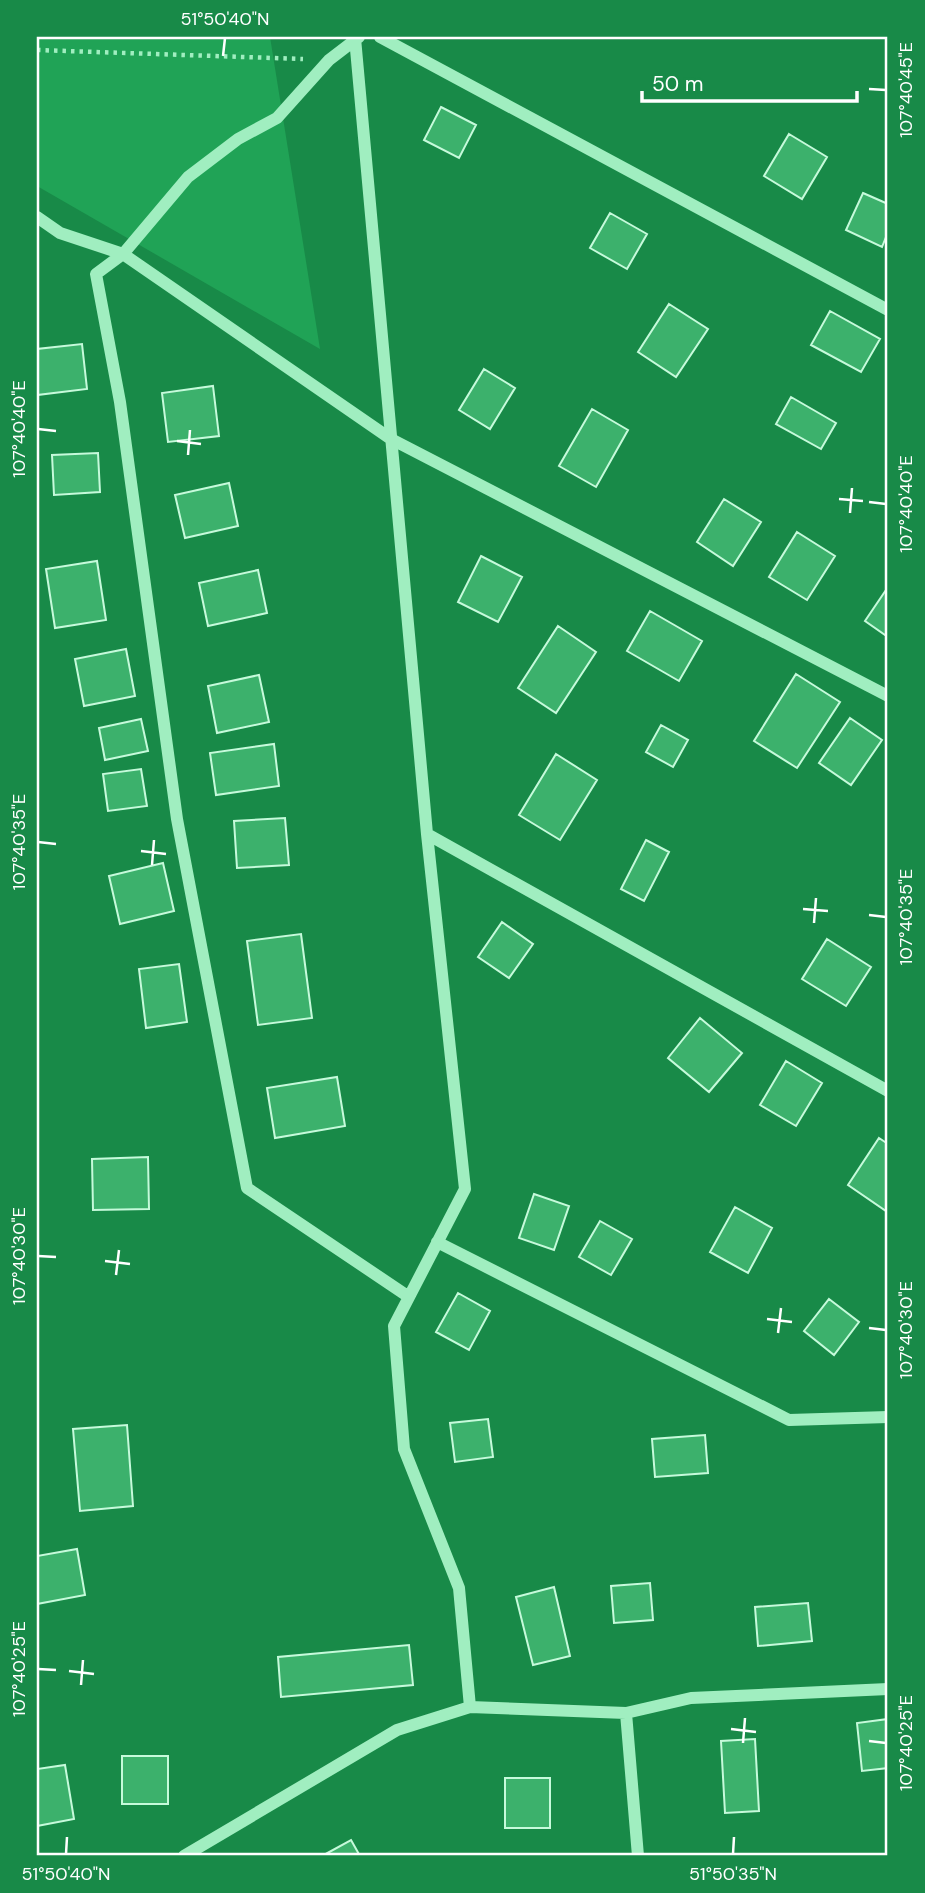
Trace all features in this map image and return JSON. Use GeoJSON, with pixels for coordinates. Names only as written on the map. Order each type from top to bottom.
{"type":"FeatureCollection","features":[{"type":"Feature","properties":{"kind":"street"},"geometry":{"type":"LineString","coordinates":[[357,37],[329,60],[277,118],[238,139],[188,177],[123,254],[96,274],[120,402],[177,819],[247,1188],[409,1297]]}},
{"type":"Feature","properties":{"kind":"street"},"geometry":{"type":"LineString","coordinates":[[357,37],[427,834],[465,1189],[394,1326],[404,1448],[459,1588],[470,1707]]}},
{"type":"Feature","properties":{"kind":"street"},"geometry":{"type":"LineString","coordinates":[[380,37],[888,310]]}},
{"type":"Feature","properties":{"kind":"street"},"geometry":{"type":"LineString","coordinates":[[37,217],[60,233],[123,254],[391,439],[888,696]]}},
{"type":"Feature","properties":{"kind":"street"},"geometry":{"type":"LineString","coordinates":[[427,834],[888,1091]]}},
{"type":"Feature","properties":{"kind":"street"},"geometry":{"type":"LineString","coordinates":[[437,1242],[789,1420],[888,1418]]}},
{"type":"Feature","properties":{"kind":"street"},"geometry":{"type":"LineString","coordinates":[[184,1856],[397,1730],[470,1707],[626,1713],[691,1698],[888,1689]]}},
{"type":"Feature","properties":{"kind":"street"},"geometry":{"type":"LineString","coordinates":[[626,1713],[638,1856]]}},
{"type":"Feature","properties":{"kind":"path"},"geometry":{"type":"LineString","coordinates":[[37,50],[329,60]]}},
{"type":"Feature","properties":{"kind":"green space"},"geometry":{"type":"Polygon","coordinates":[[[37,37],[270,37],[320,349],[37,186],[37,37]]]}},
{"type":"Feature","properties":{"kind":"building"},"geometry":{"type":"Polygon","coordinates":[[[441,107],[476,125],[459,158],[424,140],[441,107]]]}},
{"type":"Feature","properties":{"kind":"building"},"geometry":{"type":"Polygon","coordinates":[[[789,134],[827,157],[802,199],[764,176],[789,134]]]}},
{"type":"Feature","properties":{"kind":"building"},"geometry":{"type":"Polygon","coordinates":[[[863,193],[888,204],[888,232],[882,247],[846,230],[863,193]]]}},
{"type":"Feature","properties":{"kind":"building"},"geometry":{"type":"Polygon","coordinates":[[[610,213],[647,234],[627,269],[590,248],[610,213]]]}},
{"type":"Feature","properties":{"kind":"building"},"geometry":{"type":"Polygon","coordinates":[[[669,304],[708,329],[676,377],[638,352],[669,304]]]}},
{"type":"Feature","properties":{"kind":"building"},"geometry":{"type":"Polygon","coordinates":[[[830,311],[880,339],[861,372],[811,345],[830,311]]]}},
{"type":"Feature","properties":{"kind":"building"},"geometry":{"type":"Polygon","coordinates":[[[82,344],[87,389],[37,395],[37,349],[82,344]]]}},
{"type":"Feature","properties":{"kind":"building"},"geometry":{"type":"Polygon","coordinates":[[[484,369],[515,388],[490,429],[459,410],[484,369]]]}},
{"type":"Feature","properties":{"kind":"building"},"geometry":{"type":"Polygon","coordinates":[[[213,386],[219,436],[168,442],[162,393],[213,386]]]}},
{"type":"Feature","properties":{"kind":"building"},"geometry":{"type":"Polygon","coordinates":[[[791,397],[836,423],[821,449],[776,424],[791,397]]]}},
{"type":"Feature","properties":{"kind":"building"},"geometry":{"type":"Polygon","coordinates":[[[592,409],[628,430],[596,487],[559,466],[592,409]]]}},
{"type":"Feature","properties":{"kind":"building"},"geometry":{"type":"Polygon","coordinates":[[[98,453],[100,492],[54,495],[52,455],[98,453]]]}},
{"type":"Feature","properties":{"kind":"building"},"geometry":{"type":"Polygon","coordinates":[[[229,483],[238,526],[185,538],[175,495],[229,483]]]}},
{"type":"Feature","properties":{"kind":"building"},"geometry":{"type":"Polygon","coordinates":[[[724,499],[761,522],[733,566],[697,542],[724,499]]]}},
{"type":"Feature","properties":{"kind":"building"},"geometry":{"type":"Polygon","coordinates":[[[797,532],[835,556],[807,600],[769,577],[797,532]]]}},
{"type":"Feature","properties":{"kind":"building"},"geometry":{"type":"Polygon","coordinates":[[[481,556],[522,577],[498,622],[458,602],[481,556]]]}},
{"type":"Feature","properties":{"kind":"building"},"geometry":{"type":"Polygon","coordinates":[[[97,561],[106,620],[55,628],[46,569],[97,561]]]}},
{"type":"Feature","properties":{"kind":"building"},"geometry":{"type":"Polygon","coordinates":[[[258,570],[267,613],[208,626],[199,583],[258,570]]]}},
{"type":"Feature","properties":{"kind":"building"},"geometry":{"type":"Polygon","coordinates":[[[888,587],[888,637],[865,621],[888,587]]]}},
{"type":"Feature","properties":{"kind":"building"},"geometry":{"type":"Polygon","coordinates":[[[650,611],[702,641],[679,681],[627,651],[650,611]]]}},
{"type":"Feature","properties":{"kind":"building"},"geometry":{"type":"Polygon","coordinates":[[[558,626],[596,652],[556,713],[518,688],[558,626]]]}},
{"type":"Feature","properties":{"kind":"building"},"geometry":{"type":"Polygon","coordinates":[[[126,649],[135,696],[84,706],[75,659],[126,649]]]}},
{"type":"Feature","properties":{"kind":"building"},"geometry":{"type":"Polygon","coordinates":[[[796,674],[840,702],[797,768],[754,741],[796,674]]]}},
{"type":"Feature","properties":{"kind":"building"},"geometry":{"type":"Polygon","coordinates":[[[259,675],[269,722],[217,733],[208,686],[259,675]]]}},
{"type":"Feature","properties":{"kind":"building"},"geometry":{"type":"Polygon","coordinates":[[[850,718],[882,740],[851,785],[819,763],[850,718]]]}},
{"type":"Feature","properties":{"kind":"building"},"geometry":{"type":"Polygon","coordinates":[[[141,719],[148,751],[105,760],[99,728],[141,719]]]}},
{"type":"Feature","properties":{"kind":"building"},"geometry":{"type":"Polygon","coordinates":[[[661,725],[688,740],[673,767],[646,752],[661,725]]]}},
{"type":"Feature","properties":{"kind":"building"},"geometry":{"type":"Polygon","coordinates":[[[274,744],[279,786],[216,795],[210,753],[274,744]]]}},
{"type":"Feature","properties":{"kind":"building"},"geometry":{"type":"Polygon","coordinates":[[[556,754],[597,780],[560,840],[519,815],[556,754]]]}},
{"type":"Feature","properties":{"kind":"building"},"geometry":{"type":"Polygon","coordinates":[[[141,769],[147,806],[108,811],[103,774],[141,769]]]}},
{"type":"Feature","properties":{"kind":"building"},"geometry":{"type":"Polygon","coordinates":[[[285,818],[289,865],[237,868],[234,821],[285,818]]]}},
{"type":"Feature","properties":{"kind":"building"},"geometry":{"type":"Polygon","coordinates":[[[646,840],[669,852],[644,901],[621,889],[646,840]]]}},
{"type":"Feature","properties":{"kind":"building"},"geometry":{"type":"Polygon","coordinates":[[[163,863],[174,911],[120,924],[109,876],[163,863]]]}},
{"type":"Feature","properties":{"kind":"building"},"geometry":{"type":"Polygon","coordinates":[[[502,922],[533,944],[509,978],[478,957],[502,922]]]}},
{"type":"Feature","properties":{"kind":"building"},"geometry":{"type":"Polygon","coordinates":[[[301,934],[312,1018],[258,1025],[247,941],[301,934]]]}},
{"type":"Feature","properties":{"kind":"building"},"geometry":{"type":"Polygon","coordinates":[[[827,939],[871,967],[846,1006],[802,979],[827,939]]]}},
{"type":"Feature","properties":{"kind":"building"},"geometry":{"type":"Polygon","coordinates":[[[179,964],[187,1022],[146,1028],[139,969],[179,964]]]}},
{"type":"Feature","properties":{"kind":"building"},"geometry":{"type":"Polygon","coordinates":[[[700,1018],[742,1053],[709,1092],[668,1058],[700,1018]]]}},
{"type":"Feature","properties":{"kind":"building"},"geometry":{"type":"Polygon","coordinates":[[[786,1061],[822,1083],[796,1126],[760,1105],[786,1061]]]}},
{"type":"Feature","properties":{"kind":"building"},"geometry":{"type":"Polygon","coordinates":[[[337,1077],[345,1126],[275,1138],[267,1088],[337,1077]]]}},
{"type":"Feature","properties":{"kind":"building"},"geometry":{"type":"Polygon","coordinates":[[[879,1138],[888,1144],[886,1211],[848,1185],[879,1138]]]}},
{"type":"Feature","properties":{"kind":"building"},"geometry":{"type":"Polygon","coordinates":[[[148,1157],[149,1209],[93,1210],[92,1159],[148,1157]]]}},
{"type":"Feature","properties":{"kind":"building"},"geometry":{"type":"Polygon","coordinates":[[[534,1194],[569,1206],[554,1250],[519,1238],[534,1194]]]}},
{"type":"Feature","properties":{"kind":"building"},"geometry":{"type":"Polygon","coordinates":[[[735,1207],[772,1228],[748,1273],[710,1252],[735,1207]]]}},
{"type":"Feature","properties":{"kind":"building"},"geometry":{"type":"Polygon","coordinates":[[[600,1221],[632,1239],[611,1275],[579,1257],[600,1221]]]}},
{"type":"Feature","properties":{"kind":"building"},"geometry":{"type":"Polygon","coordinates":[[[458,1293],[490,1311],[469,1350],[436,1332],[458,1293]]]}},
{"type":"Feature","properties":{"kind":"building"},"geometry":{"type":"Polygon","coordinates":[[[829,1299],[859,1322],[834,1355],[804,1331],[829,1299]]]}},
{"type":"Feature","properties":{"kind":"building"},"geometry":{"type":"Polygon","coordinates":[[[488,1419],[493,1457],[455,1462],[450,1423],[488,1419]]]}},
{"type":"Feature","properties":{"kind":"building"},"geometry":{"type":"Polygon","coordinates":[[[127,1425],[133,1506],[80,1511],[73,1429],[127,1425]]]}},
{"type":"Feature","properties":{"kind":"building"},"geometry":{"type":"Polygon","coordinates":[[[705,1435],[708,1473],[655,1477],[652,1439],[705,1435]]]}},
{"type":"Feature","properties":{"kind":"building"},"geometry":{"type":"Polygon","coordinates":[[[77,1549],[85,1595],[37,1604],[37,1556],[77,1549]]]}},
{"type":"Feature","properties":{"kind":"building"},"geometry":{"type":"Polygon","coordinates":[[[650,1583],[653,1620],[614,1623],[611,1586],[650,1583]]]}},
{"type":"Feature","properties":{"kind":"building"},"geometry":{"type":"Polygon","coordinates":[[[554,1587],[570,1656],[533,1665],[516,1597],[554,1587]]]}},
{"type":"Feature","properties":{"kind":"building"},"geometry":{"type":"Polygon","coordinates":[[[808,1603],[812,1641],[758,1646],[755,1607],[808,1603]]]}},
{"type":"Feature","properties":{"kind":"building"},"geometry":{"type":"Polygon","coordinates":[[[409,1645],[413,1685],[281,1697],[278,1657],[409,1645]]]}},
{"type":"Feature","properties":{"kind":"building"},"geometry":{"type":"Polygon","coordinates":[[[888,1719],[888,1768],[862,1771],[857,1723],[888,1719]]]}},
{"type":"Feature","properties":{"kind":"building"},"geometry":{"type":"Polygon","coordinates":[[[755,1739],[759,1811],[725,1813],[721,1741],[755,1739]]]}},
{"type":"Feature","properties":{"kind":"building"},"geometry":{"type":"Polygon","coordinates":[[[122,1756],[168,1756],[168,1804],[122,1804],[122,1756]]]}},
{"type":"Feature","properties":{"kind":"building"},"geometry":{"type":"Polygon","coordinates":[[[65,1765],[74,1819],[37,1826],[37,1769],[65,1765]]]}},
{"type":"Feature","properties":{"kind":"building"},"geometry":{"type":"Polygon","coordinates":[[[505,1778],[550,1778],[550,1828],[505,1828],[505,1778]]]}},
{"type":"Feature","properties":{"kind":"building"},"geometry":{"type":"Polygon","coordinates":[[[351,1840],[360,1856],[322,1856],[351,1840]]]}}]}
